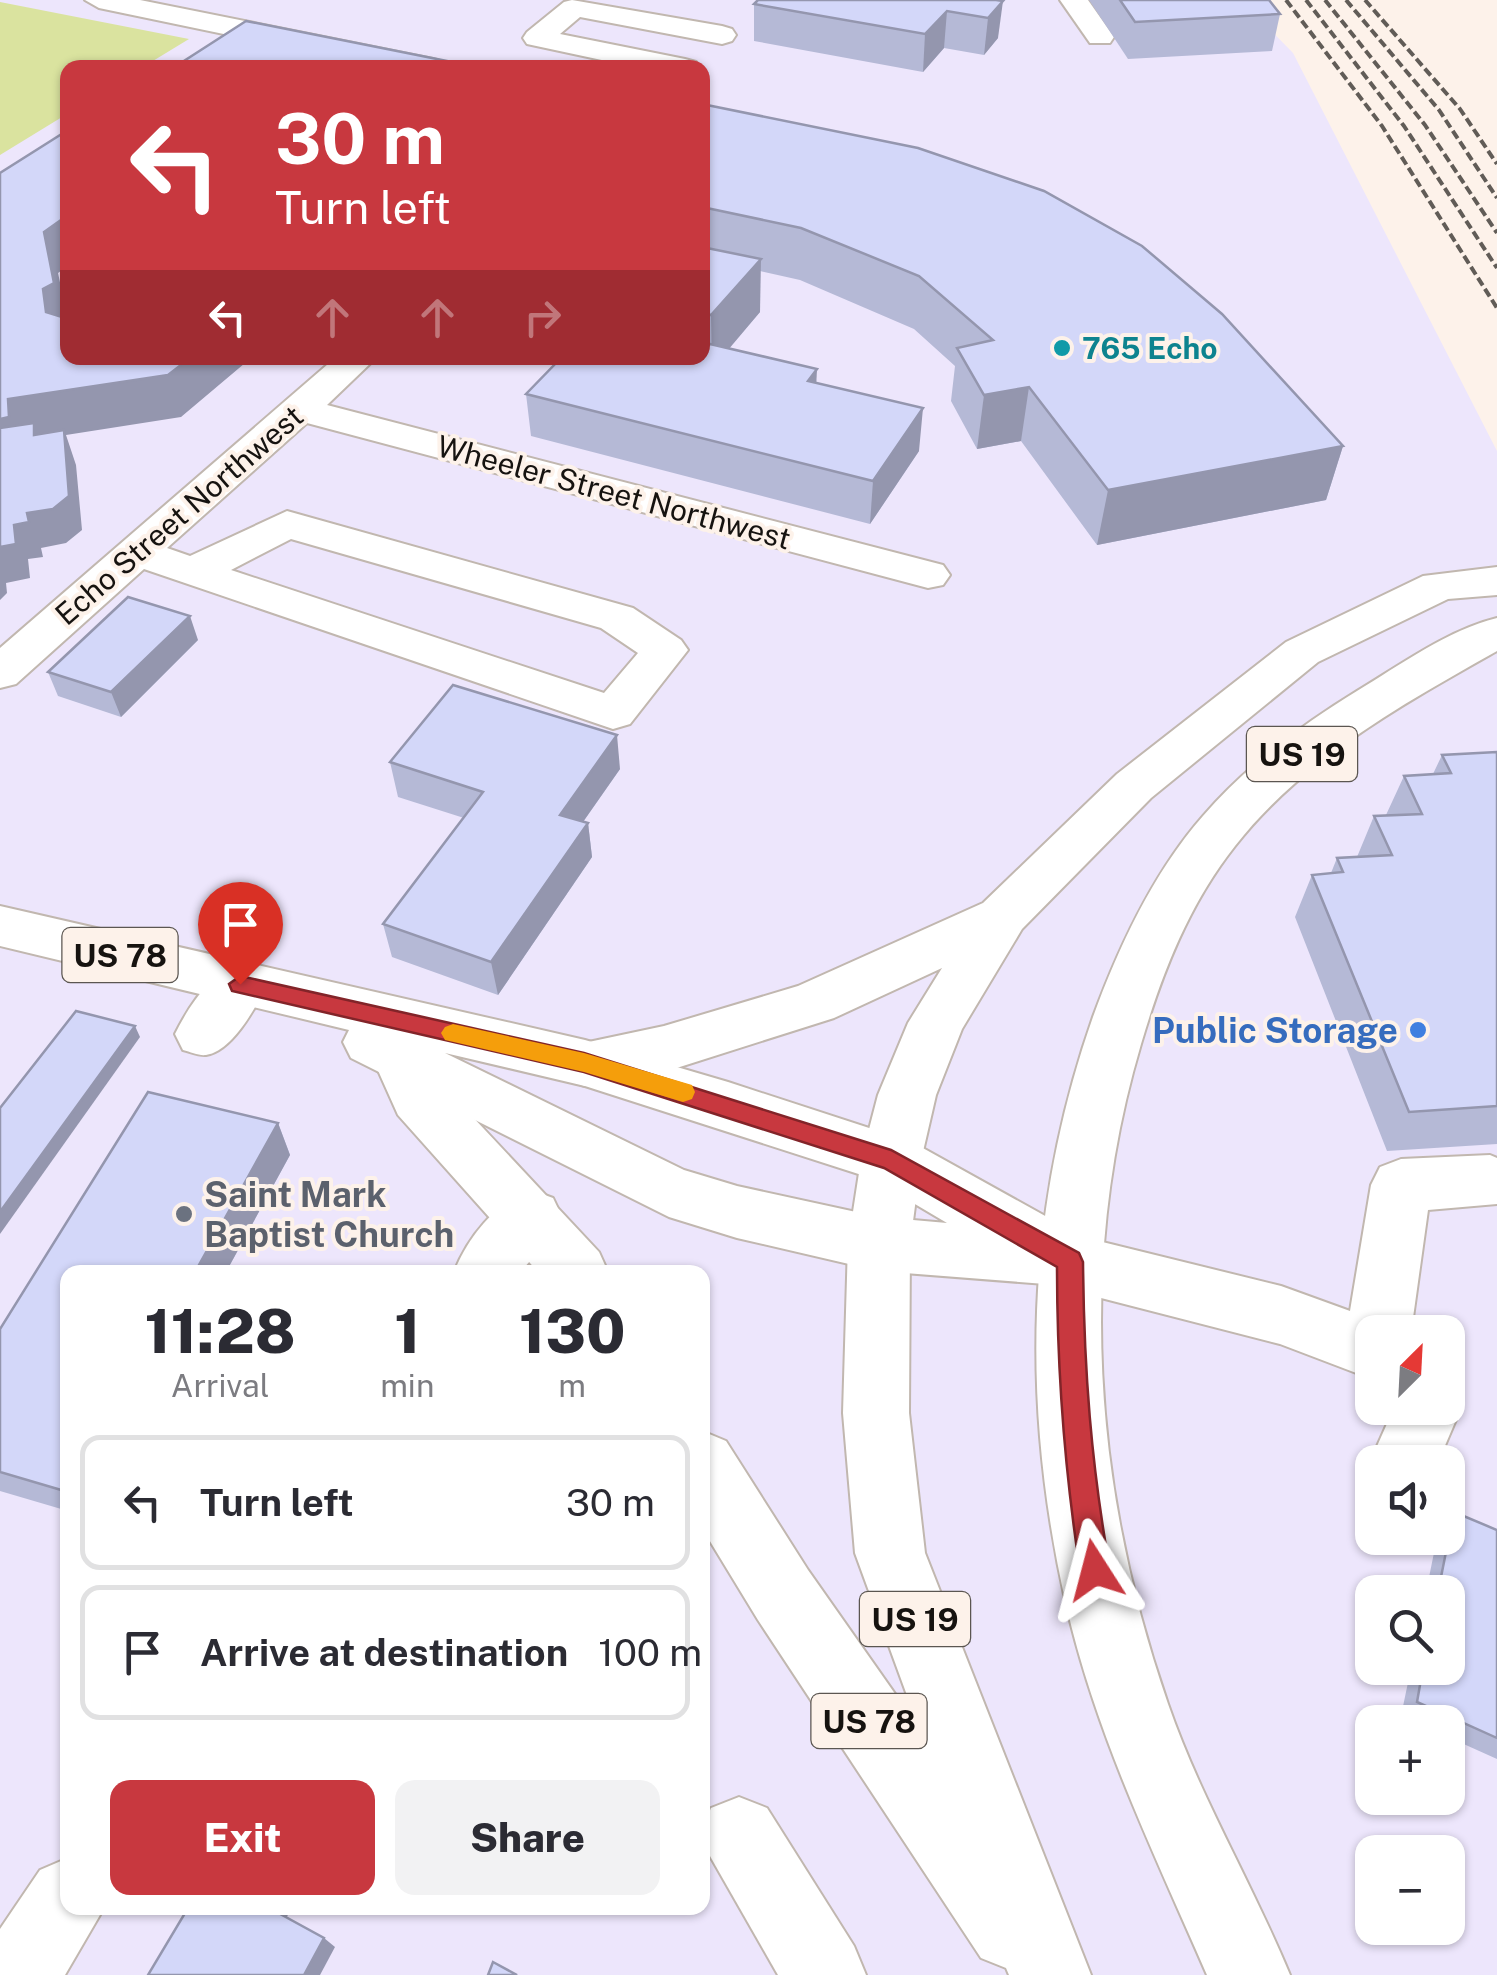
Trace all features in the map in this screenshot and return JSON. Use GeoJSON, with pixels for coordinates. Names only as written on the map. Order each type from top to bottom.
{"type":"FeatureCollection","features":[{"type":"Feature","properties":{"kind":"main road"},"geometry":{"type":"LineString","coordinates":[[99,0],[393,60]]}},
{"type":"Feature","properties":{"kind":"main road"},"geometry":{"type":"LineString","coordinates":[[1074,0],[1100,37]]}},
{"type":"Feature","properties":{"kind":"main road"},"geometry":{"type":"LineString","coordinates":[[206,53],[279,8]]}},
{"type":"Feature","properties":{"kind":"main road"},"geometry":{"type":"LineString","coordinates":[[645,60],[536,38],[574,8],[722,35]]}},
{"type":"Feature","properties":{"kind":"main road"},"geometry":{"type":"LineString","coordinates":[[694,60],[749,12]]}},
{"type":"Feature","properties":{"kind":"main road","name":"Echo Street Northwest"},"geometry":{"type":"LineString","coordinates":[[0,673],[349,365]]}},
{"type":"Feature","properties":{"kind":"main road","name":"Wheeler Street Northwest"},"geometry":{"type":"LineString","coordinates":[[299,409],[928,575]]}},
{"type":"Feature","properties":{"kind":"main road"},"geometry":{"type":"LineString","coordinates":[[137,552],[192,572],[613,713],[665,650],[617,618],[287,524],[192,572]]}},
{"type":"Feature","properties":{"kind":"main road","name":"US 19"},"geometry":{"type":"LineString","coordinates":[[1050,1975],[890,1554],[876,1413],[879,1244],[891,1160],[908,1096],[936,1023],[1003,916],[1134,786],[1302,652],[1439,586],[1497,581]]}},
{"type":"Feature","properties":{"kind":"main road","name":"US 19"},"geometry":{"type":"LineString","coordinates":[[1249,1975],[1146,1746],[1095,1570],[1078,1463],[1071,1374],[1070,1262],[1085,1142],[1128,996],[1156,930],[1191,867],[1240,806],[1361,711],[1497,632]]}},
{"type":"Feature","properties":{"kind":"main road"},"geometry":{"type":"LineString","coordinates":[[584,1062],[664,1050],[814,1002],[1003,916]]}},
{"type":"Feature","properties":{"kind":"main road","name":"US 78"},"geometry":{"type":"LineString","coordinates":[[0,926],[584,1062],[891,1160],[1070,1262]]}},
{"type":"Feature","properties":{"kind":"main road"},"geometry":{"type":"LineString","coordinates":[[203,1034],[262,990]]}},
{"type":"Feature","properties":{"kind":"main road","name":"US 78"},"geometry":{"type":"LineString","coordinates":[[262,990],[400,1058]]}},
{"type":"Feature","properties":{"kind":"main road"},"geometry":{"type":"LineString","coordinates":[[400,1058],[669,1191],[737,1212],[879,1244],[1070,1262],[1281,1316],[1355,1343]]}},
{"type":"Feature","properties":{"kind":"main road"},"geometry":{"type":"LineString","coordinates":[[400,1058],[419,1098],[571,1265]]}},
{"type":"Feature","properties":{"kind":"main road"},"geometry":{"type":"LineString","coordinates":[[1382,1315],[1401,1185],[1490,1182]]}},
{"type":"Feature","properties":{"kind":"main road"},"geometry":{"type":"LineString","coordinates":[[490,1265],[531,1217]]}},
{"type":"Feature","properties":{"kind":"main road","name":"US 78"},"geometry":{"type":"LineString","coordinates":[[710,1477],[783,1595],[1041,1975]]}},
{"type":"Feature","properties":{"kind":"main road"},"geometry":{"type":"LineString","coordinates":[[739,1836],[826,1975]]}},
{"type":"Feature","properties":{"kind":"main road"},"geometry":{"type":"LineString","coordinates":[[18,1975],[60,1910]]}},
{"type":"Feature","properties":{"kind":"shaded area"},"geometry":{"type":"Polygon","coordinates":[[[0,0],[1241,0],[1293,53],[1497,451],[1497,1975],[0,1975],[0,0]]]}},
{"type":"Feature","properties":{"kind":"green space"},"geometry":{"type":"Polygon","coordinates":[[[0,2],[189,39],[154,60],[60,60],[60,118],[0,155],[0,2]]]}},
{"type":"Feature","properties":{"kind":"building"},"geometry":{"type":"Polygon","coordinates":[[[758,0],[1003,1],[988,18],[947,11],[925,34],[754,4],[758,0]]]}},
{"type":"Feature","properties":{"kind":"building"},"geometry":{"type":"Polygon","coordinates":[[[1120,0],[1269,0],[1280,14],[1135,22],[1120,0]]]}},
{"type":"Feature","properties":{"kind":"building"},"geometry":{"type":"Polygon","coordinates":[[[246,21],[442,60],[185,60],[246,21]]]}},
{"type":"Feature","properties":{"kind":"building","name":"765 Echo"},"geometry":{"type":"Polygon","coordinates":[[[710,106],[918,148],[1044,191],[1142,246],[1222,314],[1343,446],[1108,490],[1029,387],[984,395],[957,348],[993,340],[919,276],[801,228],[710,209],[710,106]]]}},
{"type":"Feature","properties":{"kind":"building"},"geometry":{"type":"Polygon","coordinates":[[[60,135],[60,221],[44,232],[54,283],[43,289],[46,312],[60,316],[60,365],[181,365],[168,375],[8,399],[9,417],[0,419],[0,173],[60,135]]]}},
{"type":"Feature","properties":{"kind":"building"},"geometry":{"type":"Polygon","coordinates":[[[710,249],[761,259],[711,315],[710,249]]]}},
{"type":"Feature","properties":{"kind":"building"},"geometry":{"type":"Polygon","coordinates":[[[710,344],[817,369],[808,381],[923,408],[873,481],[526,394],[554,365],[710,365],[710,344]]]}},
{"type":"Feature","properties":{"kind":"building"},"geometry":{"type":"Polygon","coordinates":[[[34,423],[34,435],[64,430],[69,496],[53,509],[27,513],[29,522],[14,525],[16,544],[0,547],[0,428],[34,423]]]}},
{"type":"Feature","properties":{"kind":"building"},"geometry":{"type":"Polygon","coordinates":[[[128,597],[190,616],[111,692],[48,672],[128,597]]]}},
{"type":"Feature","properties":{"kind":"building"},"geometry":{"type":"Polygon","coordinates":[[[453,685],[617,735],[560,815],[588,823],[491,962],[383,924],[483,792],[390,762],[453,685]]]}},
{"type":"Feature","properties":{"kind":"building","name":"Public Storage"},"geometry":{"type":"Polygon","coordinates":[[[1497,752],[1497,1106],[1409,1112],[1312,875],[1343,872],[1337,858],[1392,855],[1374,816],[1422,814],[1404,776],[1451,773],[1442,755],[1497,752]]]}},
{"type":"Feature","properties":{"kind":"building"},"geometry":{"type":"Polygon","coordinates":[[[76,1011],[135,1026],[0,1212],[0,1108],[76,1011]]]}},
{"type":"Feature","properties":{"kind":"building"},"geometry":{"type":"Polygon","coordinates":[[[148,1092],[278,1123],[199,1265],[60,1265],[60,1490],[0,1472],[0,1329],[148,1092]]]}},
{"type":"Feature","properties":{"kind":"building"},"geometry":{"type":"Polygon","coordinates":[[[1465,1517],[1497,1530],[1497,1738],[1465,1724],[1465,1705],[1417,1702],[1420,1685],[1465,1685],[1465,1575],[1441,1575],[1445,1555],[1465,1555],[1465,1517]]]}},
{"type":"Feature","properties":{"kind":"building"},"geometry":{"type":"Polygon","coordinates":[[[184,1915],[282,1915],[324,1938],[304,1975],[148,1975],[184,1915]]]}},
{"type":"Feature","properties":{"kind":"building"},"geometry":{"type":"Polygon","coordinates":[[[493,1962],[517,1975],[488,1975],[493,1962]]]}},
{"type":"Feature","properties":{"kind":"railway"},"geometry":{"type":"LineString","coordinates":[[1286,0],[1382,126],[1497,308]]}},
{"type":"Feature","properties":{"kind":"railway"},"geometry":{"type":"LineString","coordinates":[[1306,0],[1404,126],[1497,268]]}},
{"type":"Feature","properties":{"kind":"railway"},"geometry":{"type":"LineString","coordinates":[[1325,0],[1425,125],[1497,233]]}},
{"type":"Feature","properties":{"kind":"railway"},"geometry":{"type":"LineString","coordinates":[[1346,0],[1439,110],[1497,198]]}},
{"type":"Feature","properties":{"kind":"railway"},"geometry":{"type":"LineString","coordinates":[[1365,0],[1460,109],[1497,164]]}},
{"type":"Feature","properties":{"kind":"slow traffic"},"geometry":{"type":"LineString","coordinates":[[453,1033],[584,1062],[683,1092]]}},
{"type":"Feature","properties":{"kind":"place","name":"765 Echo"},"geometry":{"type":"Point","coordinates":[1062,348]}},
{"type":"Feature","properties":{"kind":"place","name":"Public Storage"},"geometry":{"type":"Point","coordinates":[1418,1030]}},
{"type":"Feature","properties":{"kind":"place","name":"Saint Mark Baptist Church"},"geometry":{"type":"Point","coordinates":[184,1214]}},
{"type":"Feature","properties":{"kind":"route"},"geometry":{"type":"LineString","coordinates":[[240,984],[584,1062],[891,1160],[1070,1262],[1071,1374],[1078,1463],[1095,1570]]}}]}
